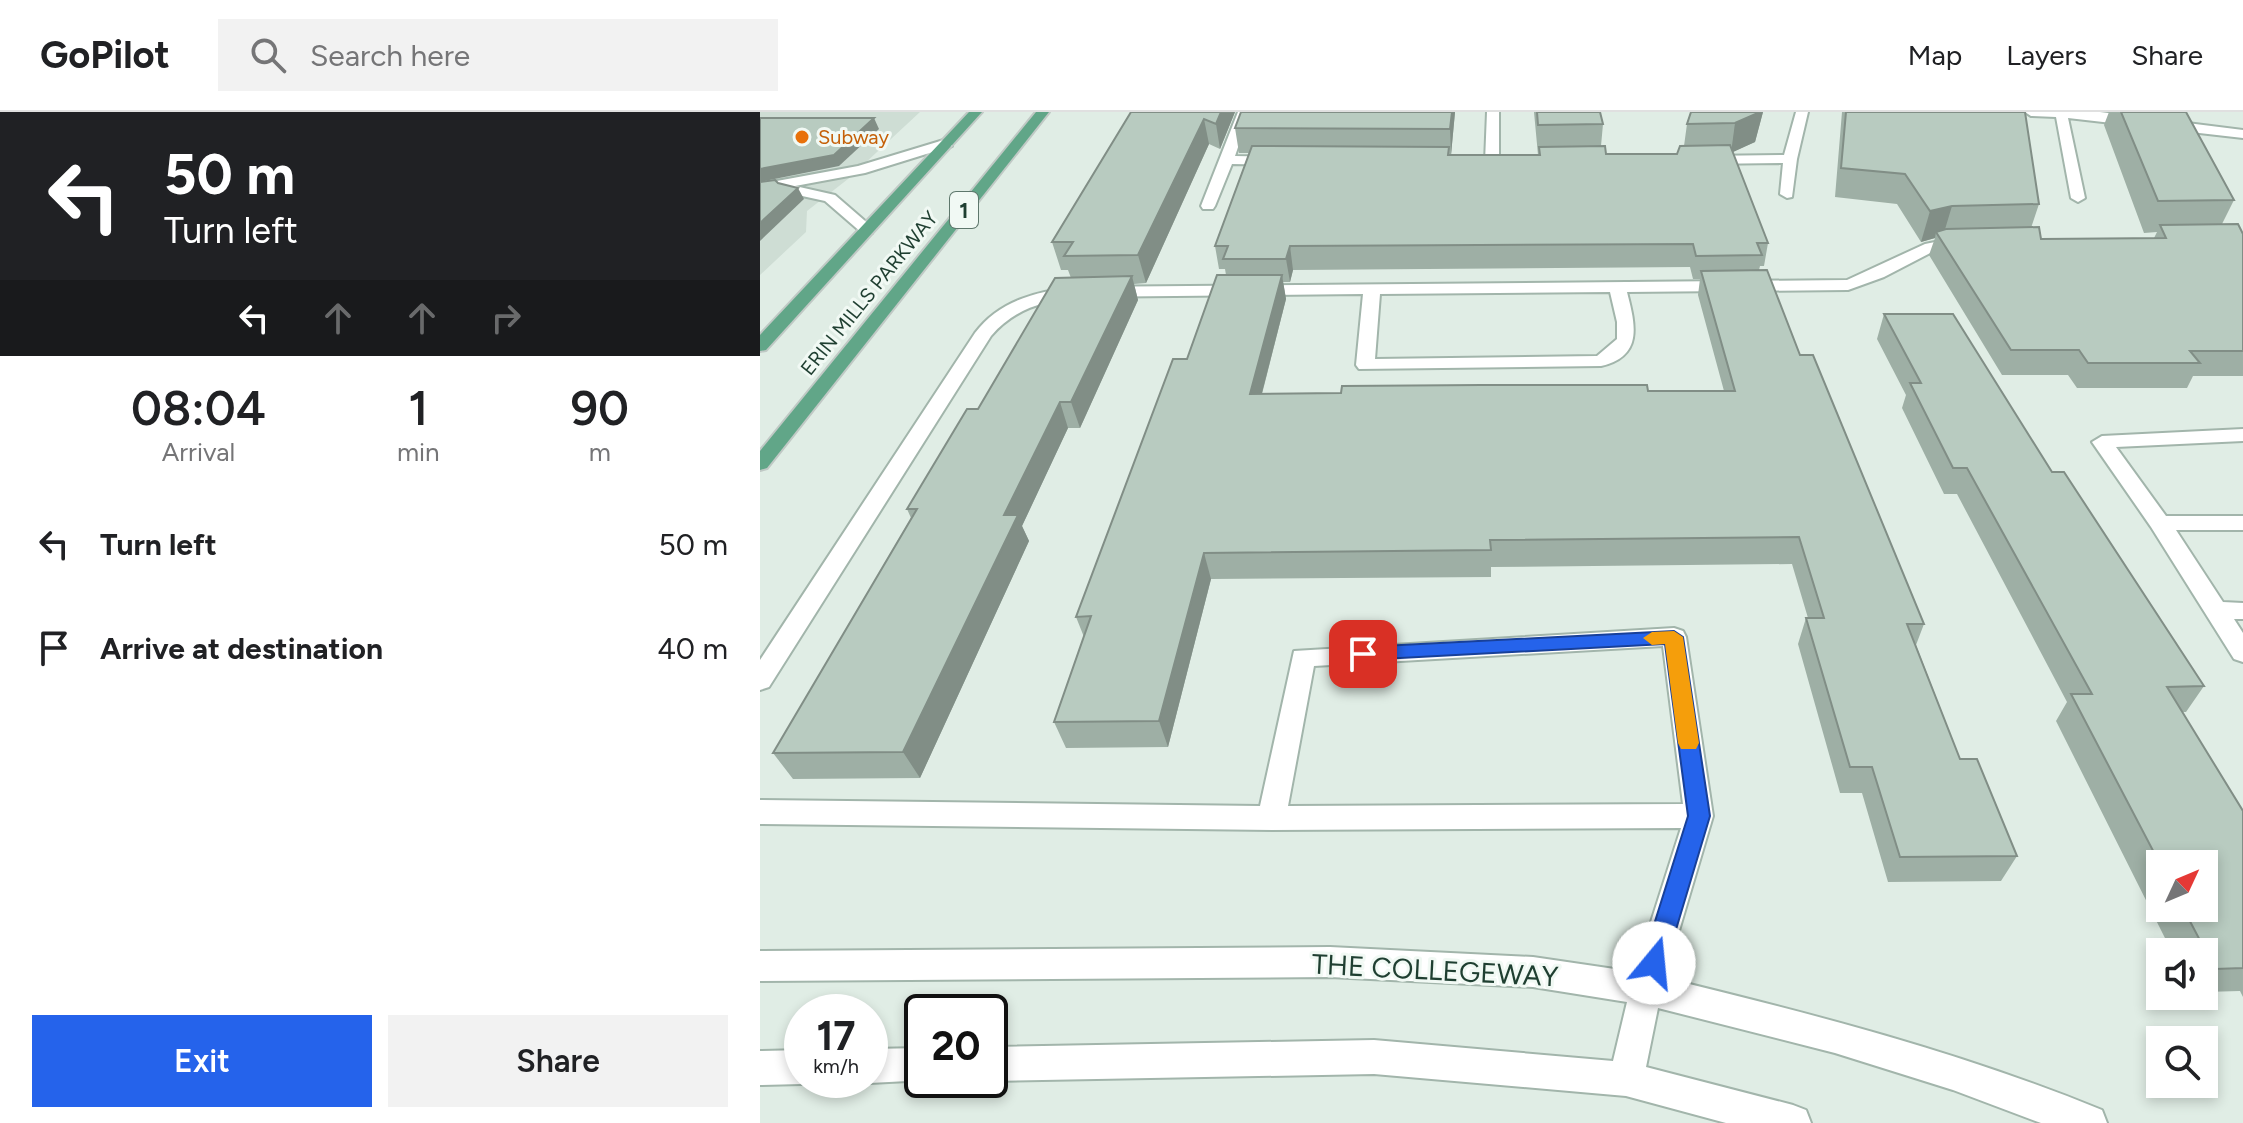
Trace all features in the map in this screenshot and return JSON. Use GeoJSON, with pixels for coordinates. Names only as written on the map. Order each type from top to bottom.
{"type":"FeatureCollection","features":[{"type":"Feature","properties":{"kind":"main road","name":"ERIN MILLS PARKWAY"},"geometry":{"type":"LineString","coordinates":[[760,346],[976,112]]}},
{"type":"Feature","properties":{"kind":"main road","name":"ERIN MILLS PARKWAY"},"geometry":{"type":"LineString","coordinates":[[760,464],[1043,112]]}},
{"type":"Feature","properties":{"kind":"street"},"geometry":{"type":"LineString","coordinates":[[1208,206],[1244,112]]}},
{"type":"Feature","properties":{"kind":"street"},"geometry":{"type":"LineString","coordinates":[[1492,162],[1493,112]]}},
{"type":"Feature","properties":{"kind":"street"},"geometry":{"type":"LineString","coordinates":[[1787,194],[1790,159],[1802,112]]}},
{"type":"Feature","properties":{"kind":"street"},"geometry":{"type":"LineString","coordinates":[[2031,112],[2094,115],[2243,134]]}},
{"type":"Feature","properties":{"kind":"street"},"geometry":{"type":"LineString","coordinates":[[2061,114],[2093,124],[2243,144]]}},
{"type":"Feature","properties":{"kind":"street"},"geometry":{"type":"LineString","coordinates":[[2061,114],[2078,198]]}},
{"type":"Feature","properties":{"kind":"street"},"geometry":{"type":"LineString","coordinates":[[760,188],[860,170],[947,143]]}},
{"type":"Feature","properties":{"kind":"street"},"geometry":{"type":"LineString","coordinates":[[1696,160],[1790,159]]}},
{"type":"Feature","properties":{"kind":"street"},"geometry":{"type":"LineString","coordinates":[[1227,160],[1290,161]]}},
{"type":"Feature","properties":{"kind":"street"},"geometry":{"type":"LineString","coordinates":[[1477,162],[1523,162]]}},
{"type":"Feature","properties":{"kind":"street"},"geometry":{"type":"LineString","coordinates":[[778,187],[830,198],[867,230]]}},
{"type":"Feature","properties":{"kind":"street"},"geometry":{"type":"LineString","coordinates":[[760,680],[984,333],[995,318],[1007,309],[1043,297],[1077,292],[1848,285],[1875,276],[1924,247],[1978,241]]}},
{"type":"Feature","properties":{"kind":"street"},"geometry":{"type":"LineString","coordinates":[[1372,289],[1365,365],[1601,361],[1621,350],[1628,338],[1618,289]]}},
{"type":"Feature","properties":{"kind":"street"},"geometry":{"type":"LineString","coordinates":[[2243,435],[2102,442],[2160,523],[2243,653]]}},
{"type":"Feature","properties":{"kind":"street"},"geometry":{"type":"LineString","coordinates":[[2160,523],[2243,523]]}},
{"type":"Feature","properties":{"kind":"street"},"geometry":{"type":"LineString","coordinates":[[2215,610],[2243,611]]}},
{"type":"Feature","properties":{"kind":"street"},"geometry":{"type":"LineString","coordinates":[[1272,818],[1303,657],[1674,637],[1699,816],[1646,989],[1626,1079]]}},
{"type":"Feature","properties":{"kind":"street"},"geometry":{"type":"LineString","coordinates":[[760,812],[1272,818],[1699,816]]}},
{"type":"Feature","properties":{"kind":"street","name":"THE COLLEGEWAY"},"geometry":{"type":"LineString","coordinates":[[760,966],[1330,962],[1533,972],[1646,989],[1835,1036],[1953,1073],[2089,1123]]}},
{"type":"Feature","properties":{"kind":"street"},"geometry":{"type":"LineString","coordinates":[[1008,1064],[1374,1057],[1626,1079],[1793,1123]]}},
{"type":"Feature","properties":{"kind":"street"},"geometry":{"type":"LineString","coordinates":[[760,1068],[784,1067]]}},
{"type":"Feature","properties":{"kind":"shaded area"},"geometry":{"type":"Polygon","coordinates":[[[760,112],[920,112],[848,179],[807,211],[806,232],[760,275],[760,112]]]}},
{"type":"Feature","properties":{"kind":"building"},"geometry":{"type":"Polygon","coordinates":[[[1131,112],[1221,112],[1216,124],[1204,119],[1138,255],[1064,256],[1073,242],[1052,242],[1131,112]]]}},
{"type":"Feature","properties":{"kind":"building"},"geometry":{"type":"Polygon","coordinates":[[[1241,112],[1452,112],[1450,129],[1235,128],[1241,112]]]}},
{"type":"Feature","properties":{"kind":"building"},"geometry":{"type":"Polygon","coordinates":[[[1537,112],[1600,112],[1603,124],[1538,125],[1537,112]]]}},
{"type":"Feature","properties":{"kind":"building"},"geometry":{"type":"Polygon","coordinates":[[[1691,112],[1760,112],[1735,123],[1687,124],[1691,112]]]}},
{"type":"Feature","properties":{"kind":"building"},"geometry":{"type":"Polygon","coordinates":[[[1846,112],[2025,112],[2039,204],[1952,206],[1930,211],[1905,174],[1841,168],[1846,112]]]}},
{"type":"Feature","properties":{"kind":"building"},"geometry":{"type":"Polygon","coordinates":[[[2121,112],[2186,112],[2234,200],[2158,201],[2121,112]]]}},
{"type":"Feature","properties":{"kind":"building"},"geometry":{"type":"Polygon","coordinates":[[[760,118],[874,118],[834,155],[760,169],[760,118]]]}},
{"type":"Feature","properties":{"kind":"building"},"geometry":{"type":"Polygon","coordinates":[[[1730,145],[1768,243],[1757,243],[1762,255],[1696,256],[1693,244],[1290,246],[1286,259],[1223,259],[1228,246],[1215,246],[1252,146],[1449,147],[1448,155],[1540,155],[1539,147],[1605,146],[1606,154],[1677,154],[1680,146],[1730,145]]]}},
{"type":"Feature","properties":{"kind":"building"},"geometry":{"type":"Polygon","coordinates":[[[775,180],[798,188],[760,223],[760,182],[775,180]]]}},
{"type":"Feature","properties":{"kind":"building"},"geometry":{"type":"Polygon","coordinates":[[[2238,224],[2243,234],[2243,351],[2190,351],[2200,363],[2088,363],[2079,350],[2011,350],[1936,232],[1946,229],[2039,227],[2041,239],[2166,238],[2160,225],[2238,224]]]}},
{"type":"Feature","properties":{"kind":"building"},"geometry":{"type":"Polygon","coordinates":[[[1767,270],[1800,355],[1813,355],[1924,624],[1907,624],[1960,759],[1977,759],[2017,856],[1900,857],[1872,767],[1850,767],[1806,618],[1824,618],[1799,537],[1490,540],[1491,550],[1204,553],[1159,721],[1054,722],[1091,616],[1076,617],[1173,359],[1187,359],[1217,275],[1282,275],[1250,394],[1341,393],[1342,386],[1481,385],[1647,385],[1648,391],[1735,391],[1701,271],[1767,270]]]}},
{"type":"Feature","properties":{"kind":"building"},"geometry":{"type":"Polygon","coordinates":[[[1132,276],[1071,402],[1060,402],[1004,515],[1018,515],[903,752],[773,753],[917,509],[907,509],[967,409],[978,409],[1055,278],[1132,276]]]}},
{"type":"Feature","properties":{"kind":"building"},"geometry":{"type":"Polygon","coordinates":[[[1884,314],[1953,314],[2052,472],[2064,472],[2204,686],[2167,687],[2243,811],[2243,968],[2218,969],[2218,938],[2199,938],[2190,922],[2218,922],[2218,850],[2153,850],[2071,694],[2092,694],[1967,468],[1953,468],[1910,383],[1921,383],[1884,314]]]}},
{"type":"Feature","properties":{"kind":"slow traffic"},"geometry":{"type":"LineString","coordinates":[[1652,638],[1674,637],[1689,743]]}},
{"type":"Feature","properties":{"kind":"place","name":"Subway"},"geometry":{"type":"Point","coordinates":[802,137]}},
{"type":"Feature","properties":{"kind":"route"},"geometry":{"type":"LineString","coordinates":[[1363,654],[1674,637],[1699,816],[1654,963]]}}]}
